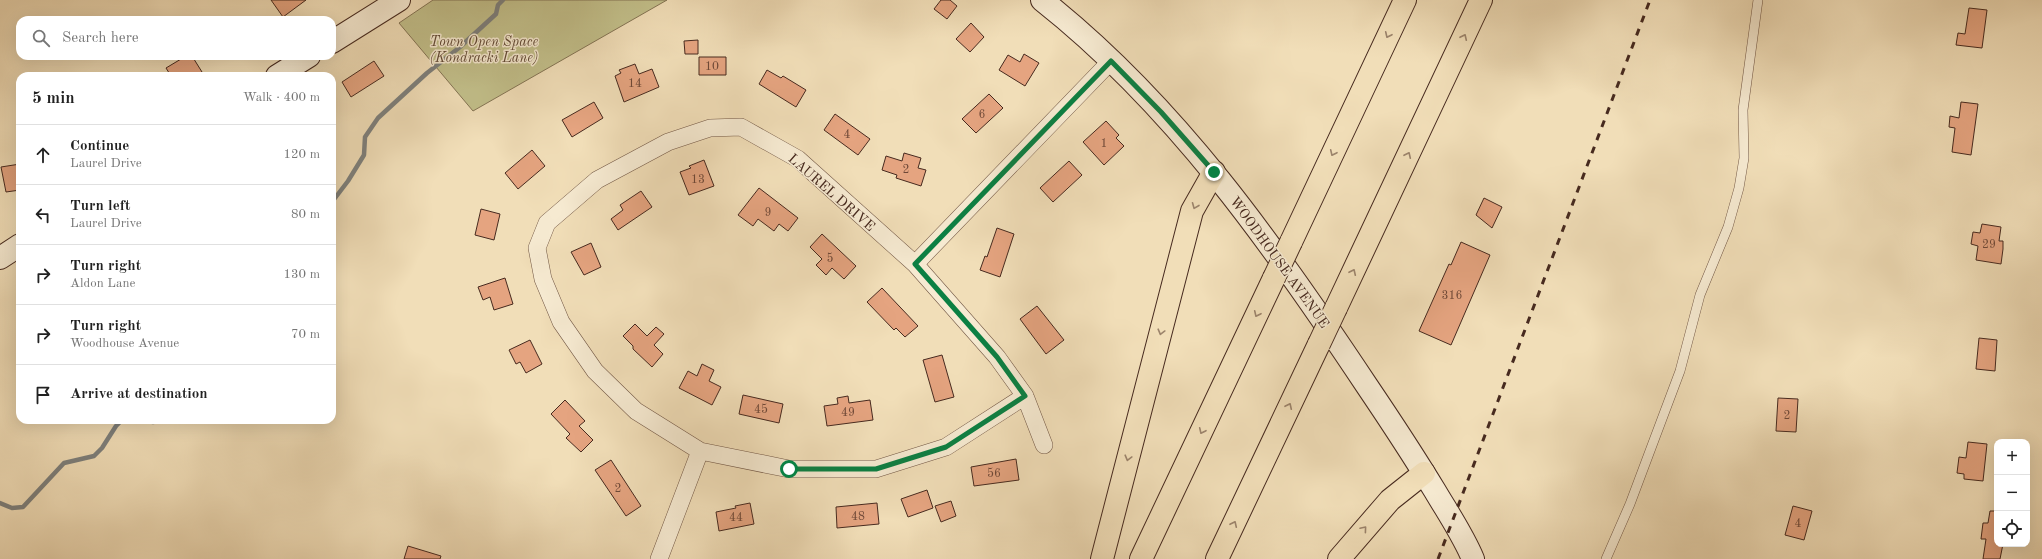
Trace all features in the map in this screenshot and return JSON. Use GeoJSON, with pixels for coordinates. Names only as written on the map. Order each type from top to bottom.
{"type":"FeatureCollection","features":[{"type":"Feature","properties":{"kind":"highway"},"geometry":{"type":"LineString","coordinates":[[1141,559],[1405,0]]}},
{"type":"Feature","properties":{"kind":"highway"},"geometry":{"type":"LineString","coordinates":[[1217,559],[1481,0]]}},
{"type":"Feature","properties":{"kind":"highway"},"geometry":{"type":"LineString","coordinates":[[1102,559],[1192,210],[1214,172]]}},
{"type":"Feature","properties":{"kind":"highway"},"geometry":{"type":"LineString","coordinates":[[1339,559],[1390,500],[1424,473]]}},
{"type":"Feature","properties":{"kind":"main road"},"geometry":{"type":"LineString","coordinates":[[336,39],[399,0]]}},
{"type":"Feature","properties":{"kind":"main road","name":"WOODHOUSE AVENUE"},"geometry":{"type":"LineString","coordinates":[[1042,0],[1111,61],[1161,112],[1214,172],[1274,250],[1350,359],[1424,473],[1458,529],[1473,559]]}},
{"type":"Feature","properties":{"kind":"main road"},"geometry":{"type":"LineString","coordinates":[[283,72],[303,60]]}},
{"type":"Feature","properties":{"kind":"main road"},"geometry":{"type":"LineString","coordinates":[[0,258],[16,248]]}},
{"type":"Feature","properties":{"kind":"street"},"geometry":{"type":"LineString","coordinates":[[915,264],[1111,61]]}},
{"type":"Feature","properties":{"kind":"street","name":"LAUREL DRIVE"},"geometry":{"type":"LineString","coordinates":[[1025,396],[946,447],[876,469],[789,469],[700,451],[636,411],[595,370],[561,322],[543,279],[537,248],[547,223],[597,180],[668,142],[710,128],[742,127],[798,159],[915,264],[997,357],[1025,396],[1044,445]]}},
{"type":"Feature","properties":{"kind":"street"},"geometry":{"type":"LineString","coordinates":[[659,559],[700,451]]}},
{"type":"Feature","properties":{"kind":"lane"},"geometry":{"type":"LineString","coordinates":[[1606,559],[1630,504],[1680,371],[1700,295],[1728,227],[1739,188],[1744,158],[1743,110],[1758,0]]}},
{"type":"Feature","properties":{"kind":"green space","name":"Town Open Space (Kondracki Lane)"},"geometry":{"type":"Polygon","coordinates":[[[433,0],[667,0],[473,111],[399,23],[433,0]]]}},
{"type":"Feature","properties":{"kind":"building"},"geometry":{"type":"Polygon","coordinates":[[[271,0],[306,0],[284,16],[282,16],[271,0]]]}},
{"type":"Feature","properties":{"kind":"building"},"geometry":{"type":"Polygon","coordinates":[[[941,0],[950,0],[957,6],[947,19],[934,9],[941,0]]]}},
{"type":"Feature","properties":{"kind":"building"},"geometry":{"type":"Polygon","coordinates":[[[1969,8],[1987,10],[1982,48],[1956,45],[1958,33],[1965,34],[1969,8]]]}},
{"type":"Feature","properties":{"kind":"building"},"geometry":{"type":"Polygon","coordinates":[[[971,23],[984,37],[970,52],[956,39],[971,23]]]}},
{"type":"Feature","properties":{"kind":"building"},"geometry":{"type":"Polygon","coordinates":[[[698,40],[698,54],[685,54],[684,41],[698,40]]]}},
{"type":"Feature","properties":{"kind":"building"},"geometry":{"type":"Polygon","coordinates":[[[1024,54],[1039,63],[1025,86],[999,70],[1008,55],[1020,62],[1024,54]]]}},
{"type":"Feature","properties":{"kind":"building"},"geometry":{"type":"Polygon","coordinates":[[[699,57],[726,57],[726,75],[699,75],[699,57]]]}},
{"type":"Feature","properties":{"kind":"building"},"geometry":{"type":"Polygon","coordinates":[[[179,60],[194,60],[202,72],[168,72],[166,68],[179,60]]]}},
{"type":"Feature","properties":{"kind":"building"},"geometry":{"type":"Polygon","coordinates":[[[374,61],[384,76],[351,97],[342,82],[374,61]]]}},
{"type":"Feature","properties":{"kind":"building"},"geometry":{"type":"Polygon","coordinates":[[[635,64],[639,74],[652,69],[659,87],[624,102],[615,76],[621,73],[619,70],[635,64]]]}},
{"type":"Feature","properties":{"kind":"building"},"geometry":{"type":"Polygon","coordinates":[[[767,70],[781,78],[783,76],[806,90],[796,107],[759,84],[767,70]]]}},
{"type":"Feature","properties":{"kind":"building"},"geometry":{"type":"Polygon","coordinates":[[[989,94],[1003,108],[976,133],[962,119],[989,94]]]}},
{"type":"Feature","properties":{"kind":"building"},"geometry":{"type":"Polygon","coordinates":[[[594,102],[603,118],[572,137],[562,120],[594,102]]]}},
{"type":"Feature","properties":{"kind":"building"},"geometry":{"type":"Polygon","coordinates":[[[1961,102],[1978,104],[1971,155],[1952,152],[1955,128],[1949,127],[1950,116],[1959,118],[1961,102]]]}},
{"type":"Feature","properties":{"kind":"building"},"geometry":{"type":"Polygon","coordinates":[[[835,114],[870,139],[858,155],[824,130],[835,114]]]}},
{"type":"Feature","properties":{"kind":"building"},"geometry":{"type":"Polygon","coordinates":[[[1106,121],[1119,135],[1116,138],[1124,146],[1104,165],[1083,142],[1106,121]]]}},
{"type":"Feature","properties":{"kind":"building"},"geometry":{"type":"Polygon","coordinates":[[[532,150],[545,166],[518,189],[505,173],[532,150]]]}},
{"type":"Feature","properties":{"kind":"building"},"geometry":{"type":"Polygon","coordinates":[[[904,153],[921,158],[918,168],[926,170],[921,186],[896,178],[897,175],[882,170],[886,156],[902,161],[904,153]]]}},
{"type":"Feature","properties":{"kind":"building"},"geometry":{"type":"Polygon","coordinates":[[[704,160],[714,186],[689,195],[680,172],[691,168],[689,166],[704,160]]]}},
{"type":"Feature","properties":{"kind":"building"},"geometry":{"type":"Polygon","coordinates":[[[1069,161],[1082,175],[1053,202],[1040,188],[1069,161]]]}},
{"type":"Feature","properties":{"kind":"building"},"geometry":{"type":"Polygon","coordinates":[[[16,165],[16,191],[6,192],[1,167],[16,165]]]}},
{"type":"Feature","properties":{"kind":"building"},"geometry":{"type":"Polygon","coordinates":[[[759,188],[798,218],[788,231],[779,224],[774,231],[758,219],[753,226],[738,215],[759,188]]]}},
{"type":"Feature","properties":{"kind":"building"},"geometry":{"type":"Polygon","coordinates":[[[641,191],[652,207],[618,230],[611,219],[623,210],[620,205],[641,191]]]}},
{"type":"Feature","properties":{"kind":"building"},"geometry":{"type":"Polygon","coordinates":[[[1484,198],[1502,207],[1492,228],[1476,215],[1484,198]]]}},
{"type":"Feature","properties":{"kind":"building"},"geometry":{"type":"Polygon","coordinates":[[[481,209],[500,214],[494,240],[475,235],[481,209]]]}},
{"type":"Feature","properties":{"kind":"building"},"geometry":{"type":"Polygon","coordinates":[[[1982,224],[2001,227],[1999,241],[2003,241],[2003,249],[2001,264],[1976,260],[1978,246],[1971,244],[1973,232],[1980,233],[1982,224]]]}},
{"type":"Feature","properties":{"kind":"building"},"geometry":{"type":"Polygon","coordinates":[[[997,228],[1014,234],[1000,277],[980,270],[985,256],[987,257],[997,228]]]}},
{"type":"Feature","properties":{"kind":"building"},"geometry":{"type":"Polygon","coordinates":[[[822,234],[856,266],[844,279],[832,268],[826,275],[816,265],[822,259],[810,247],[822,234]]]}},
{"type":"Feature","properties":{"kind":"building"},"geometry":{"type":"Polygon","coordinates":[[[1461,242],[1490,255],[1451,345],[1419,331],[1449,264],[1451,265],[1461,242]]]}},
{"type":"Feature","properties":{"kind":"building"},"geometry":{"type":"Polygon","coordinates":[[[591,243],[601,267],[584,275],[571,252],[591,243]]]}},
{"type":"Feature","properties":{"kind":"building"},"geometry":{"type":"Polygon","coordinates":[[[505,278],[513,304],[494,310],[490,297],[483,300],[478,287],[505,278]]]}},
{"type":"Feature","properties":{"kind":"building"},"geometry":{"type":"Polygon","coordinates":[[[882,288],[918,326],[905,337],[896,328],[894,330],[867,302],[882,288]]]}},
{"type":"Feature","properties":{"kind":"building"},"geometry":{"type":"Polygon","coordinates":[[[1037,306],[1064,340],[1046,354],[1020,319],[1037,306]]]}},
{"type":"Feature","properties":{"kind":"building"},"geometry":{"type":"Polygon","coordinates":[[[635,324],[647,336],[656,327],[664,334],[654,345],[663,354],[652,367],[633,349],[633,346],[623,336],[635,324]]]}},
{"type":"Feature","properties":{"kind":"building"},"geometry":{"type":"Polygon","coordinates":[[[1979,338],[1997,340],[1995,371],[1976,369],[1979,338]]]}},
{"type":"Feature","properties":{"kind":"building"},"geometry":{"type":"Polygon","coordinates":[[[530,340],[542,364],[526,373],[520,362],[516,364],[509,350],[530,340]]]}},
{"type":"Feature","properties":{"kind":"building"},"geometry":{"type":"Polygon","coordinates":[[[942,355],[954,397],[935,402],[923,360],[942,355]]]}},
{"type":"Feature","properties":{"kind":"building"},"geometry":{"type":"Polygon","coordinates":[[[702,364],[714,370],[709,381],[721,387],[712,405],[679,388],[688,371],[697,376],[702,364]]]}},
{"type":"Feature","properties":{"kind":"building"},"geometry":{"type":"Polygon","coordinates":[[[743,395],[783,404],[779,423],[739,414],[743,395]]]}},
{"type":"Feature","properties":{"kind":"building"},"geometry":{"type":"Polygon","coordinates":[[[848,396],[849,403],[870,400],[873,420],[827,426],[824,406],[838,404],[837,398],[848,396]]]}},
{"type":"Feature","properties":{"kind":"building"},"geometry":{"type":"Polygon","coordinates":[[[1778,398],[1798,399],[1796,432],[1776,431],[1778,398]]]}},
{"type":"Feature","properties":{"kind":"building"},"geometry":{"type":"Polygon","coordinates":[[[565,400],[585,421],[579,426],[593,440],[581,452],[566,438],[570,434],[551,414],[565,400]]]}},
{"type":"Feature","properties":{"kind":"building"},"geometry":{"type":"Polygon","coordinates":[[[1968,442],[1987,444],[1983,481],[1964,479],[1964,474],[1957,473],[1959,457],[1966,458],[1968,442]]]}},
{"type":"Feature","properties":{"kind":"building"},"geometry":{"type":"Polygon","coordinates":[[[1016,459],[1019,480],[974,486],[971,467],[1016,459]]]}},
{"type":"Feature","properties":{"kind":"building"},"geometry":{"type":"Polygon","coordinates":[[[611,460],[641,506],[626,516],[595,470],[611,460]]]}},
{"type":"Feature","properties":{"kind":"building"},"geometry":{"type":"Polygon","coordinates":[[[927,490],[933,508],[908,517],[901,499],[927,490]]]}},
{"type":"Feature","properties":{"kind":"building"},"geometry":{"type":"Polygon","coordinates":[[[951,501],[956,516],[941,522],[935,506],[951,501]]]}},
{"type":"Feature","properties":{"kind":"building"},"geometry":{"type":"Polygon","coordinates":[[[750,503],[754,524],[719,531],[716,512],[736,508],[735,506],[750,503]]]}},
{"type":"Feature","properties":{"kind":"building"},"geometry":{"type":"Polygon","coordinates":[[[877,503],[879,524],[837,528],[836,507],[877,503]]]}},
{"type":"Feature","properties":{"kind":"building"},"geometry":{"type":"Polygon","coordinates":[[[1793,506],[1812,511],[1804,540],[1785,535],[1793,506]]]}},
{"type":"Feature","properties":{"kind":"building"},"geometry":{"type":"Polygon","coordinates":[[[1990,511],[1994,511],[1994,547],[2002,547],[2000,559],[1983,559],[1986,539],[1981,539],[1983,523],[1988,523],[1990,511]]]}},
{"type":"Feature","properties":{"kind":"building"},"geometry":{"type":"Polygon","coordinates":[[[408,546],[441,556],[440,559],[404,559],[408,546]]]}},
{"type":"Feature","properties":{"kind":"waterway"},"geometry":{"type":"LineString","coordinates":[[336,197],[364,155],[365,137],[378,118],[427,73],[460,47],[496,14],[498,5],[503,0]]}},
{"type":"Feature","properties":{"kind":"waterway"},"geometry":{"type":"LineString","coordinates":[[0,503],[12,508],[23,507],[64,463],[94,456],[102,448],[118,424]]}},
{"type":"Feature","properties":{"kind":"railway"},"geometry":{"type":"LineString","coordinates":[[1438,559],[1650,0]]}},
{"type":"Feature","properties":{"kind":"route"},"geometry":{"type":"LineString","coordinates":[[789,469],[876,469],[946,447],[1025,396],[997,357],[915,264],[1111,61],[1161,112],[1214,172]]}}]}
